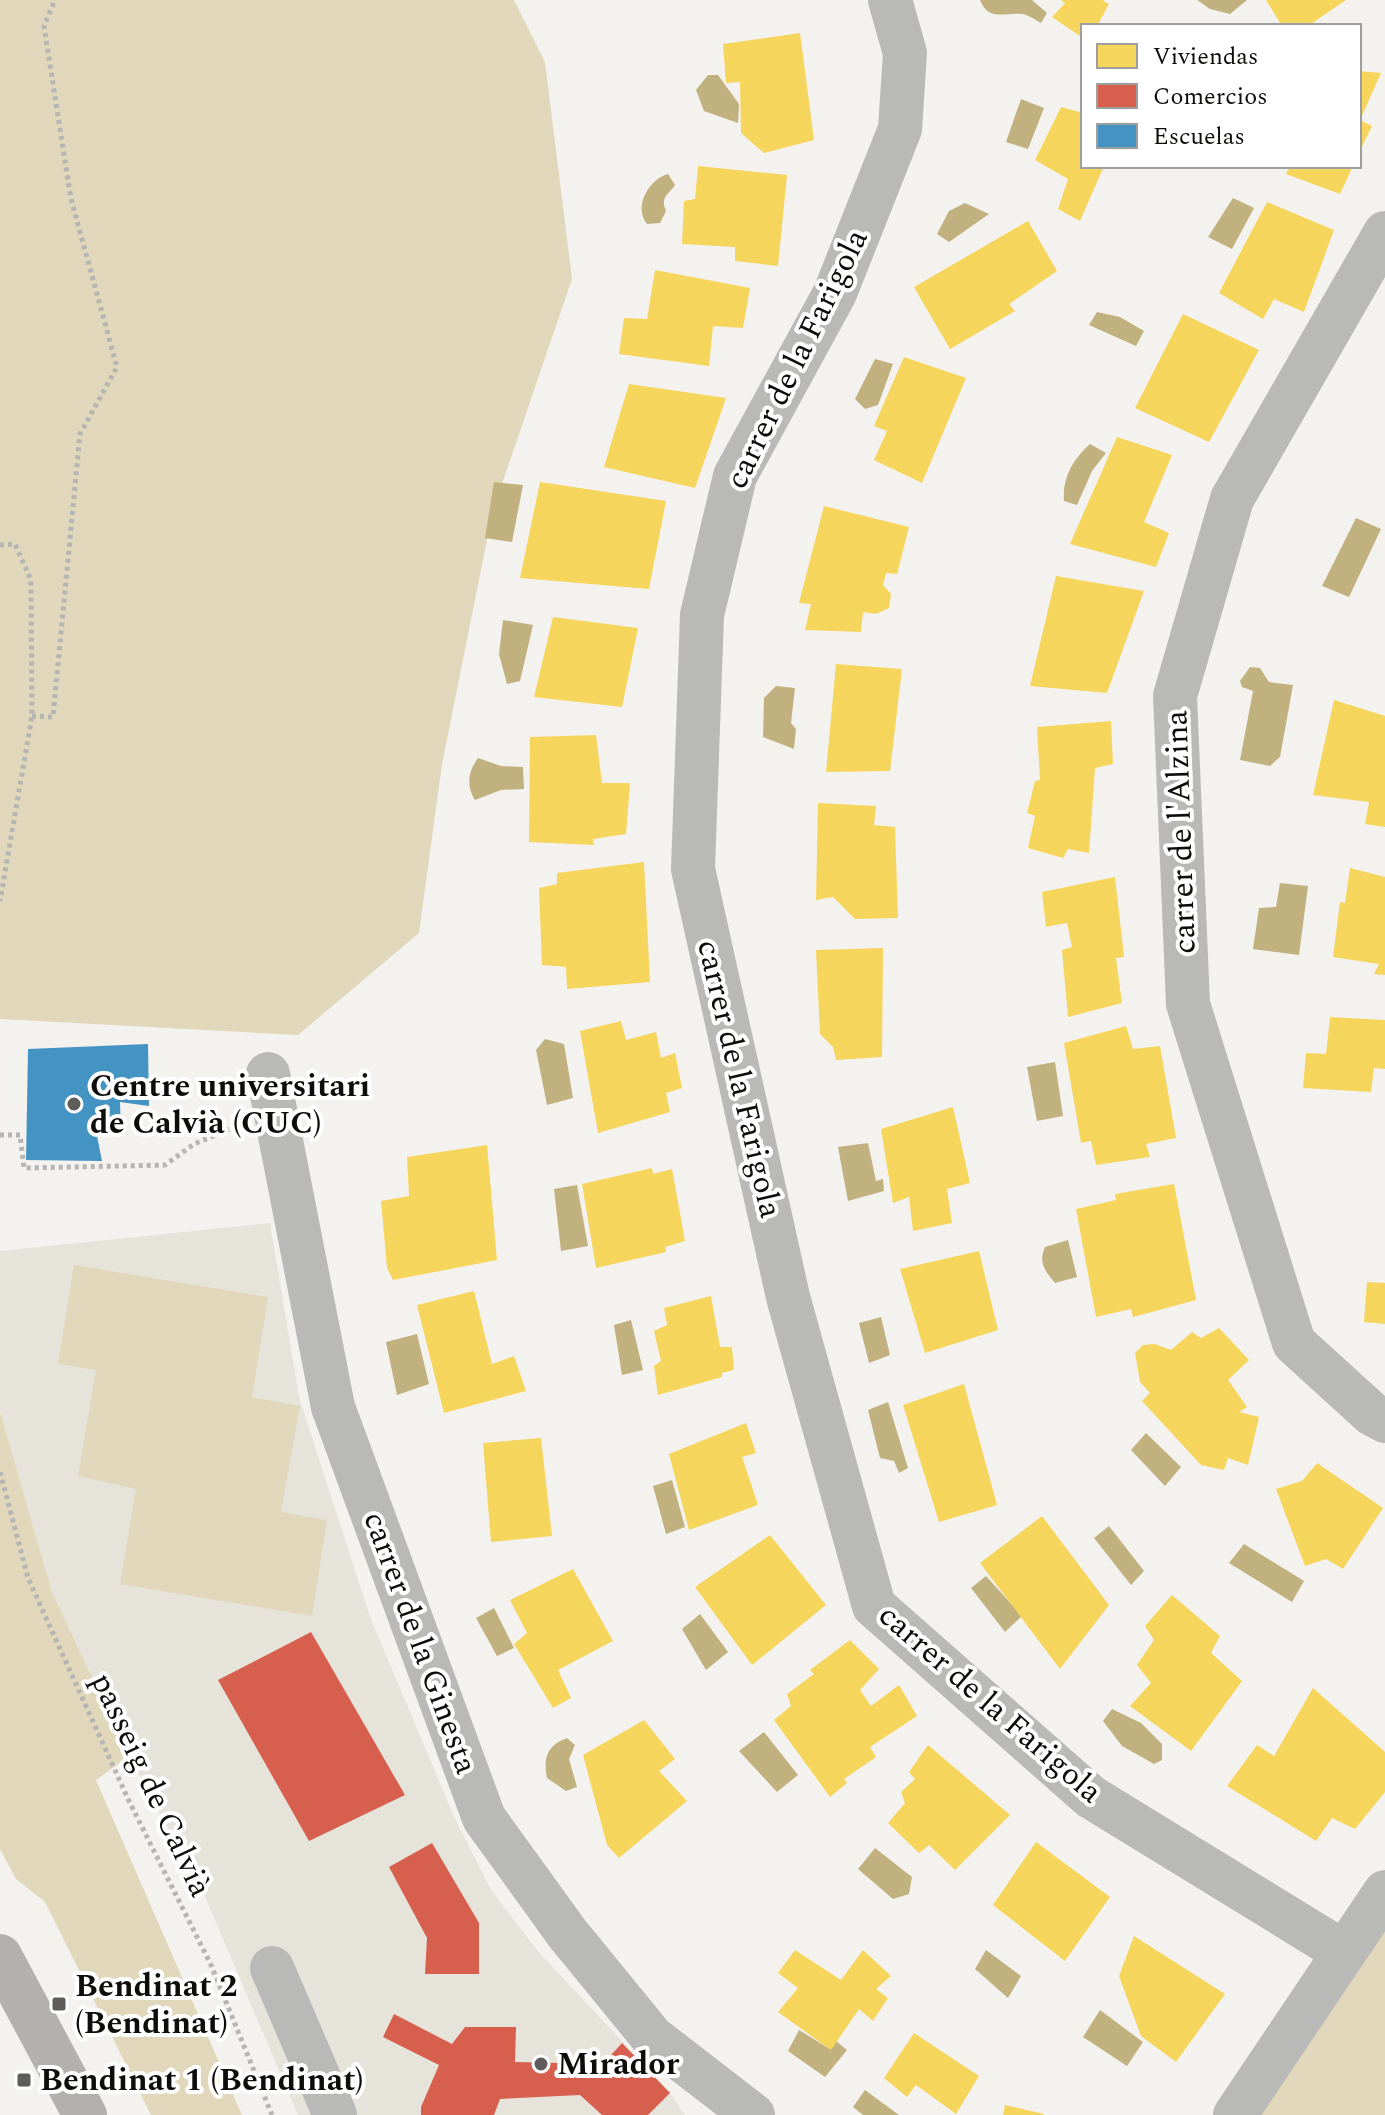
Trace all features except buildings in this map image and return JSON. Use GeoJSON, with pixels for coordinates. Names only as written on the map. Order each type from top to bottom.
{"type":"FeatureCollection","features":[{"type":"Feature","properties":{"kind":"main road"},"geometry":{"type":"LineString","coordinates":[[0,1956],[85,2115]]}},
{"type":"Feature","properties":{"kind":"street","name":"carrer de la Farigola"},"geometry":{"type":"LineString","coordinates":[[890,0],[905,53],[900,129],[835,293],[735,476],[702,615],[693,869],[788,1297],[874,1606],[1091,1797],[1342,1951]]}},
{"type":"Feature","properties":{"kind":"street","name":"carrer de l'Alzina"},"geometry":{"type":"LineString","coordinates":[[1385,233],[1232,499],[1175,696],[1188,1004],[1294,1343],[1372,1414],[1385,1421]]}},
{"type":"Feature","properties":{"kind":"street","name":"carrer de la Ginesta"},"geometry":{"type":"LineString","coordinates":[[271,1092],[333,1407],[484,1818],[567,1933],[652,2037],[753,2115]]}},
{"type":"Feature","properties":{"kind":"street"},"geometry":{"type":"LineString","coordinates":[[1235,2115],[1342,1951],[1385,1892]]}},
{"type":"Feature","properties":{"kind":"street"},"geometry":{"type":"LineString","coordinates":[[272,1968],[335,2115]]}},
{"type":"Feature","properties":{"kind":"path"},"geometry":{"type":"LineString","coordinates":[[32,716],[53,717],[80,434],[117,367],[71,199],[44,26],[55,0]]}},
{"type":"Feature","properties":{"kind":"path"},"geometry":{"type":"LineString","coordinates":[[0,545],[15,544],[31,580],[32,716],[0,901]]}},
{"type":"Feature","properties":{"kind":"path"},"geometry":{"type":"LineString","coordinates":[[0,1135],[20,1135],[24,1168],[165,1165],[271,1092]]}},
{"type":"Feature","properties":{"kind":"path","name":"passeig de Calvià"},"geometry":{"type":"LineString","coordinates":[[0,1472],[28,1578],[128,1799],[211,1965],[272,2115]]}},
{"type":"Feature","properties":{"kind":"shaded area"},"geometry":{"type":"Polygon","coordinates":[[[0,0],[514,0],[545,62],[572,279],[493,510],[442,764],[419,933],[298,1035],[0,1019],[0,0]]]}},
{"type":"Feature","properties":{"kind":"shaded area"},"geometry":{"type":"Polygon","coordinates":[[[980,0],[1032,0],[1047,13],[1041,23],[1022,14],[992,14],[980,0]]]}},
{"type":"Feature","properties":{"kind":"shaded area"},"geometry":{"type":"Polygon","coordinates":[[[1197,0],[1247,0],[1230,14],[1210,9],[1197,0]]]}},
{"type":"Feature","properties":{"kind":"shaded area"},"geometry":{"type":"Polygon","coordinates":[[[708,75],[718,75],[739,104],[738,123],[704,111],[696,90],[708,75]]]}},
{"type":"Feature","properties":{"kind":"shaded area"},"geometry":{"type":"Polygon","coordinates":[[[1021,99],[1044,108],[1028,149],[1006,142],[1021,99]]]}},
{"type":"Feature","properties":{"kind":"shaded area"},"geometry":{"type":"Polygon","coordinates":[[[668,174],[675,185],[664,199],[666,211],[660,223],[647,224],[642,210],[645,194],[655,182],[668,174]]]}},
{"type":"Feature","properties":{"kind":"shaded area"},"geometry":{"type":"Polygon","coordinates":[[[1233,198],[1254,208],[1232,249],[1208,237],[1233,198]]]}},
{"type":"Feature","properties":{"kind":"shaded area"},"geometry":{"type":"Polygon","coordinates":[[[965,203],[989,214],[949,242],[937,234],[949,211],[965,203]]]}},
{"type":"Feature","properties":{"kind":"shaded area"},"geometry":{"type":"Polygon","coordinates":[[[1097,312],[1120,317],[1144,331],[1136,346],[1089,325],[1097,312]]]}},
{"type":"Feature","properties":{"kind":"shaded area"},"geometry":{"type":"Polygon","coordinates":[[[875,359],[893,364],[878,405],[865,409],[855,399],[875,359]]]}},
{"type":"Feature","properties":{"kind":"shaded area"},"geometry":{"type":"Polygon","coordinates":[[[1090,444],[1106,453],[1092,471],[1077,505],[1064,501],[1070,470],[1090,444]]]}},
{"type":"Feature","properties":{"kind":"shaded area"},"geometry":{"type":"Polygon","coordinates":[[[494,482],[523,485],[512,542],[485,538],[494,482]]]}},
{"type":"Feature","properties":{"kind":"shaded area"},"geometry":{"type":"Polygon","coordinates":[[[1356,518],[1381,529],[1349,597],[1322,586],[1356,518]]]}},
{"type":"Feature","properties":{"kind":"shaded area"},"geometry":{"type":"Polygon","coordinates":[[[503,620],[533,625],[520,681],[507,684],[499,654],[503,620]]]}},
{"type":"Feature","properties":{"kind":"shaded area"},"geometry":{"type":"Polygon","coordinates":[[[1250,667],[1260,668],[1269,682],[1293,685],[1280,757],[1270,766],[1240,760],[1253,691],[1242,687],[1240,681],[1250,667]]]}},
{"type":"Feature","properties":{"kind":"shaded area"},"geometry":{"type":"Polygon","coordinates":[[[776,686],[795,688],[791,723],[796,729],[794,749],[763,737],[764,698],[776,686]]]}},
{"type":"Feature","properties":{"kind":"shaded area"},"geometry":{"type":"Polygon","coordinates":[[[478,758],[501,766],[523,767],[524,789],[501,790],[475,800],[469,779],[478,758]]]}},
{"type":"Feature","properties":{"kind":"shaded area"},"geometry":{"type":"Polygon","coordinates":[[[1280,883],[1308,886],[1299,955],[1253,949],[1259,908],[1276,907],[1280,883]]]}},
{"type":"Feature","properties":{"kind":"shaded area"},"geometry":{"type":"Polygon","coordinates":[[[545,1039],[564,1044],[573,1098],[547,1105],[536,1050],[545,1039]]]}},
{"type":"Feature","properties":{"kind":"shaded area"},"geometry":{"type":"Polygon","coordinates":[[[1055,1062],[1063,1116],[1037,1121],[1027,1067],[1055,1062]]]}},
{"type":"Feature","properties":{"kind":"shaded area"},"geometry":{"type":"Polygon","coordinates":[[[868,1143],[876,1181],[883,1179],[884,1191],[848,1201],[838,1147],[868,1143]]]}},
{"type":"Feature","properties":{"kind":"shaded area"},"geometry":{"type":"Polygon","coordinates":[[[577,1185],[588,1246],[561,1251],[554,1189],[577,1185]]]}},
{"type":"Feature","properties":{"kind":"shaded area","name":"Mirador"},"geometry":{"type":"Polygon","coordinates":[[[270,1223],[299,1397],[370,1617],[456,1821],[491,1890],[537,1950],[670,2093],[685,2115],[298,2115],[206,1899],[129,1756],[52,1592],[0,1411],[0,1251],[270,1223]]]}},
{"type":"Feature","properties":{"kind":"shaded area"},"geometry":{"type":"Polygon","coordinates":[[[1068,1240],[1077,1277],[1055,1283],[1044,1266],[1043,1253],[1045,1247],[1068,1240]]]}},
{"type":"Feature","properties":{"kind":"shaded area"},"geometry":{"type":"Polygon","coordinates":[[[74,1265],[268,1297],[252,1397],[300,1406],[281,1512],[327,1520],[312,1616],[120,1584],[136,1489],[78,1476],[96,1370],[58,1364],[74,1265]]]}},
{"type":"Feature","properties":{"kind":"shaded area"},"geometry":{"type":"Polygon","coordinates":[[[881,1317],[890,1355],[869,1363],[859,1323],[881,1317]]]}},
{"type":"Feature","properties":{"kind":"shaded area"},"geometry":{"type":"Polygon","coordinates":[[[631,1320],[643,1370],[622,1375],[614,1325],[631,1320]]]}},
{"type":"Feature","properties":{"kind":"shaded area"},"geometry":{"type":"Polygon","coordinates":[[[417,1334],[429,1384],[397,1395],[386,1342],[417,1334]]]}},
{"type":"Feature","properties":{"kind":"shaded area"},"geometry":{"type":"Polygon","coordinates":[[[888,1402],[908,1468],[899,1473],[894,1461],[880,1458],[868,1410],[888,1402]]]}},
{"type":"Feature","properties":{"kind":"shaded area"},"geometry":{"type":"Polygon","coordinates":[[[0,1411],[52,1592],[129,1756],[96,1780],[242,2115],[151,2115],[45,1902],[16,1879],[0,1849],[0,1411]]]}},
{"type":"Feature","properties":{"kind":"shaded area"},"geometry":{"type":"Polygon","coordinates":[[[1146,1433],[1181,1467],[1165,1486],[1131,1450],[1146,1433]]]}},
{"type":"Feature","properties":{"kind":"shaded area"},"geometry":{"type":"Polygon","coordinates":[[[672,1480],[685,1527],[666,1534],[653,1486],[672,1480]]]}},
{"type":"Feature","properties":{"kind":"shaded area"},"geometry":{"type":"Polygon","coordinates":[[[1109,1526],[1144,1571],[1131,1585],[1094,1538],[1109,1526]]]}},
{"type":"Feature","properties":{"kind":"shaded area"},"geometry":{"type":"Polygon","coordinates":[[[1244,1544],[1304,1581],[1292,1602],[1229,1563],[1244,1544]]]}},
{"type":"Feature","properties":{"kind":"shaded area"},"geometry":{"type":"Polygon","coordinates":[[[986,1576],[1022,1616],[1005,1632],[971,1588],[986,1576]]]}},
{"type":"Feature","properties":{"kind":"shaded area"},"geometry":{"type":"Polygon","coordinates":[[[494,1608],[514,1648],[497,1656],[476,1618],[494,1608]]]}},
{"type":"Feature","properties":{"kind":"shaded area"},"geometry":{"type":"Polygon","coordinates":[[[700,1614],[728,1652],[706,1670],[682,1629],[700,1614]]]}},
{"type":"Feature","properties":{"kind":"shaded area"},"geometry":{"type":"Polygon","coordinates":[[[1112,1709],[1141,1723],[1162,1744],[1162,1760],[1154,1764],[1122,1746],[1103,1721],[1112,1709]]]}},
{"type":"Feature","properties":{"kind":"shaded area"},"geometry":{"type":"Polygon","coordinates":[[[764,1732],[798,1775],[777,1792],[739,1751],[764,1732]]]}},
{"type":"Feature","properties":{"kind":"shaded area"},"geometry":{"type":"Polygon","coordinates":[[[567,1738],[575,1745],[569,1759],[577,1787],[566,1791],[547,1778],[546,1764],[551,1748],[567,1738]]]}},
{"type":"Feature","properties":{"kind":"shaded area"},"geometry":{"type":"Polygon","coordinates":[[[875,1848],[912,1877],[909,1894],[893,1899],[858,1869],[875,1848]]]}},
{"type":"Feature","properties":{"kind":"shaded area"},"geometry":{"type":"Polygon","coordinates":[[[1385,1929],[1385,2115],[1258,2115],[1385,1929]]]}},
{"type":"Feature","properties":{"kind":"shaded area"},"geometry":{"type":"Polygon","coordinates":[[[986,1950],[1021,1976],[1008,1998],[975,1969],[986,1950]]]}},
{"type":"Feature","properties":{"kind":"shaded area"},"geometry":{"type":"Polygon","coordinates":[[[1100,2010],[1143,2042],[1127,2066],[1083,2037],[1100,2010]]]}},
{"type":"Feature","properties":{"kind":"shaded area"},"geometry":{"type":"Polygon","coordinates":[[[799,2030],[830,2049],[836,2041],[847,2050],[825,2077],[788,2051],[799,2030]]]}},
{"type":"Feature","properties":{"kind":"shaded area"},"geometry":{"type":"Polygon","coordinates":[[[865,2090],[899,2115],[863,2115],[853,2107],[865,2090]]]}},
{"type":"Feature","properties":{"kind":"place","name":"Centre universitari de Calvià (CUC)"},"geometry":{"type":"Point","coordinates":[74,1104]}},
{"type":"Feature","properties":{"kind":"place","name":"Bendinat 2 (Bendinat)"},"geometry":{"type":"Point","coordinates":[59,2004]}},
{"type":"Feature","properties":{"kind":"place","name":"Mirador"},"geometry":{"type":"Point","coordinates":[541,2064]}},
{"type":"Feature","properties":{"kind":"place","name":"Bendinat 1 (Bendinat)"},"geometry":{"type":"Point","coordinates":[24,2080]}}]}
